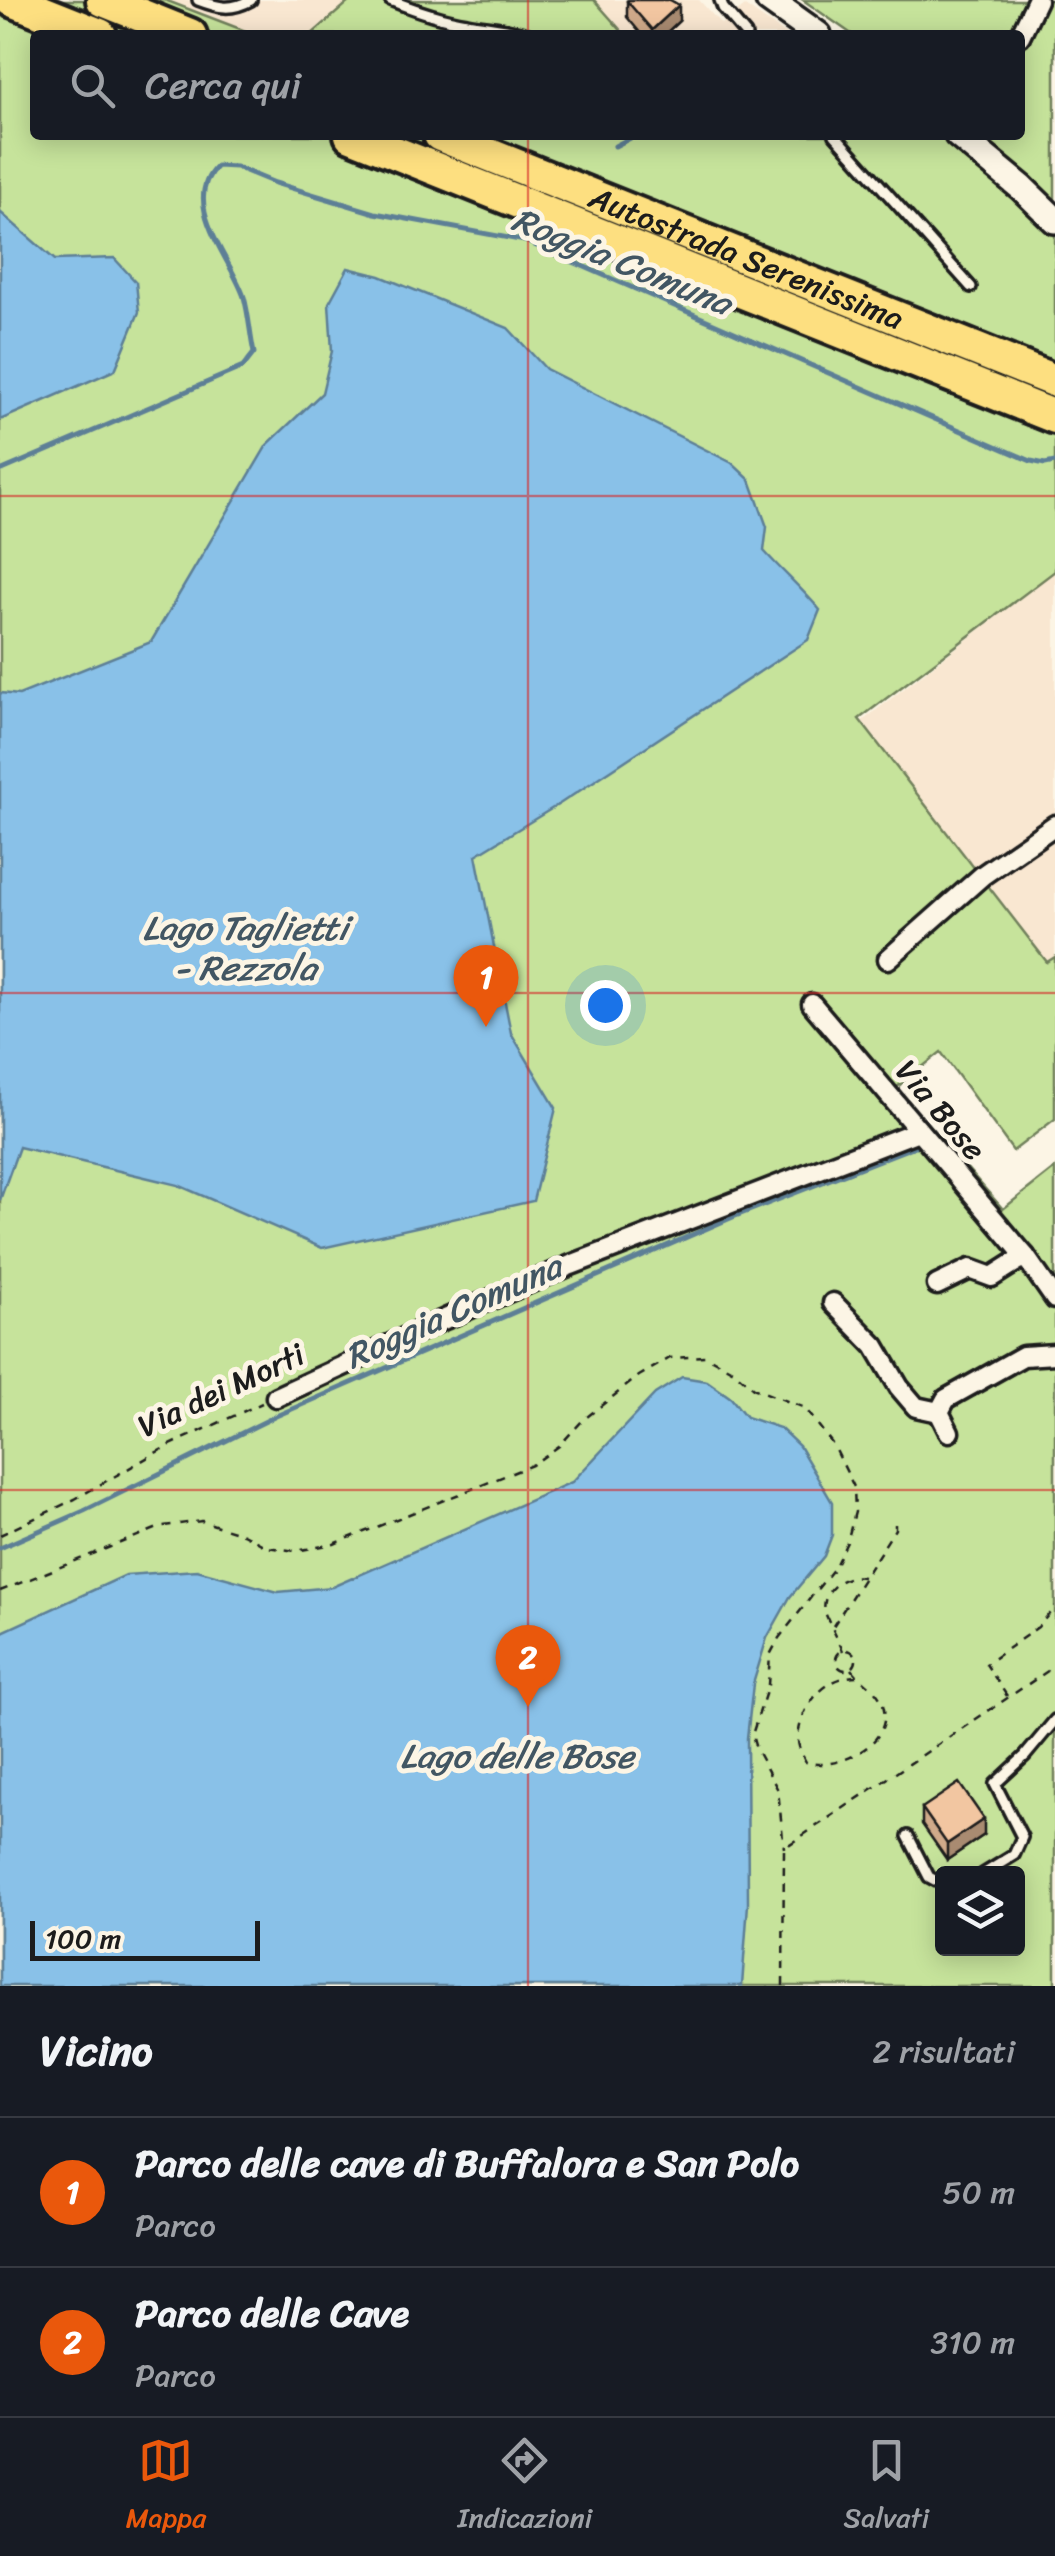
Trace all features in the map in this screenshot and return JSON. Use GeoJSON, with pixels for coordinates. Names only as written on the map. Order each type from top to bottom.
{"type":"FeatureCollection","features":[{"type":"Feature","properties":{"kind":"highway"},"geometry":{"type":"LineString","coordinates":[[12,0],[87,30]]}},
{"type":"Feature","properties":{"kind":"highway"},"geometry":{"type":"LineString","coordinates":[[103,0],[178,30]]}},
{"type":"Feature","properties":{"kind":"highway","name":"Autostrada Serenissima"},"geometry":{"type":"LineString","coordinates":[[363,140],[1055,418]]}},
{"type":"Feature","properties":{"kind":"highway","name":"Autostrada Serenissima"},"geometry":{"type":"LineString","coordinates":[[452,140],[1055,381]]}},
{"type":"Feature","properties":{"kind":"main road"},"geometry":{"type":"LineString","coordinates":[[769,0],[811,30]]}},
{"type":"Feature","properties":{"kind":"main road"},"geometry":{"type":"LineString","coordinates":[[970,140],[1055,220]]}},
{"type":"Feature","properties":{"kind":"street"},"geometry":{"type":"LineString","coordinates":[[1023,30],[1036,0]]}},
{"type":"Feature","properties":{"kind":"street"},"geometry":{"type":"LineString","coordinates":[[888,959],[983,875],[1055,825]]}},
{"type":"Feature","properties":{"kind":"street","name":"Via Bose"},"geometry":{"type":"LineString","coordinates":[[812,1004],[1024,1256],[1055,1299]]}},
{"type":"Feature","properties":{"kind":"street","name":"Via dei Morti"},"geometry":{"type":"LineString","coordinates":[[276,1397],[571,1265],[918,1131]]}},
{"type":"Feature","properties":{"kind":"street"},"geometry":{"type":"LineString","coordinates":[[937,1285],[970,1269],[992,1277],[1024,1256]]}},
{"type":"Feature","properties":{"kind":"street"},"geometry":{"type":"LineString","coordinates":[[833,1303],[875,1346],[900,1388],[916,1406],[939,1412],[949,1432]]}},
{"type":"Feature","properties":{"kind":"street"},"geometry":{"type":"LineString","coordinates":[[939,1412],[946,1399],[1023,1356],[1055,1354]]}},
{"type":"Feature","properties":{"kind":"lane"},"geometry":{"type":"LineString","coordinates":[[198,0],[215,7],[237,8],[251,0]]}},
{"type":"Feature","properties":{"kind":"lane"},"geometry":{"type":"LineString","coordinates":[[390,0],[468,24],[515,30]]}},
{"type":"Feature","properties":{"kind":"lane"},"geometry":{"type":"LineString","coordinates":[[720,0],[742,30]]}},
{"type":"Feature","properties":{"kind":"lane"},"geometry":{"type":"LineString","coordinates":[[839,140],[971,288]]}},
{"type":"Feature","properties":{"kind":"lane"},"geometry":{"type":"LineString","coordinates":[[996,1866],[1014,1855],[1022,1837],[995,1784],[1055,1720]]}},
{"type":"Feature","properties":{"kind":"lane"},"geometry":{"type":"LineString","coordinates":[[908,1836],[929,1877],[935,1880]]}},
{"type":"Feature","properties":{"kind":"path"},"geometry":{"type":"LineString","coordinates":[[0,1591],[163,1526],[202,1521],[267,1546],[296,1551],[334,1544],[532,1466],[638,1376],[670,1358],[706,1356],[734,1371],[753,1388],[805,1408],[834,1446],[854,1488],[855,1512],[847,1542],[834,1568],[778,1638],[770,1655],[768,1684],[752,1735],[778,1790],[784,1848],[782,1986]]}},
{"type":"Feature","properties":{"kind":"path","name":"Via dei Morti"},"geometry":{"type":"LineString","coordinates":[[0,1535],[75,1499],[166,1447],[276,1397]]}},
{"type":"Feature","properties":{"kind":"path"},"geometry":{"type":"LineString","coordinates":[[833,1626],[895,1530],[895,1523]]}},
{"type":"Feature","properties":{"kind":"path"},"geometry":{"type":"LineString","coordinates":[[843,1650],[825,1614],[825,1602],[843,1578],[864,1578]]}},
{"type":"Feature","properties":{"kind":"path"},"geometry":{"type":"LineString","coordinates":[[1008,1698],[986,1664],[1038,1627],[1055,1607]]}},
{"type":"Feature","properties":{"kind":"path"},"geometry":{"type":"LineString","coordinates":[[842,1670],[852,1669],[856,1664],[855,1655],[843,1650]]}},
{"type":"Feature","properties":{"kind":"path"},"geometry":{"type":"LineString","coordinates":[[842,1670],[836,1661],[843,1650]]}},
{"type":"Feature","properties":{"kind":"path"},"geometry":{"type":"LineString","coordinates":[[784,1848],[1055,1666]]}},
{"type":"Feature","properties":{"kind":"path"},"geometry":{"type":"LineString","coordinates":[[852,1669],[879,1696],[884,1710],[882,1732],[857,1754],[814,1765],[806,1762],[797,1744],[802,1719],[813,1697],[824,1686],[846,1676],[857,1676]]}},
{"type":"Feature","properties":{"kind":"path"},"geometry":{"type":"LineString","coordinates":[[837,1680],[842,1670]]}},
{"type":"Feature","properties":{"kind":"shaded area"},"geometry":{"type":"Polygon","coordinates":[[[164,0],[699,0],[721,24],[745,6],[780,30],[236,30],[164,0]]]}},
{"type":"Feature","properties":{"kind":"shaded area"},"geometry":{"type":"Polygon","coordinates":[[[1055,571],[1055,812],[975,870],[861,722],[1055,571]]]}},
{"type":"Feature","properties":{"kind":"shaded area"},"geometry":{"type":"Polygon","coordinates":[[[1055,837],[1055,957],[1048,963],[986,884],[1055,837]]]}},
{"type":"Feature","properties":{"kind":"green space"},"geometry":{"type":"Polygon","coordinates":[[[0,0],[165,0],[243,30],[30,30],[30,140],[1025,140],[1025,30],[846,30],[803,0],[1055,0],[1055,571],[859,719],[1047,962],[1055,957],[1055,1119],[1013,1151],[941,1052],[896,1088],[1003,1209],[1055,1168],[1055,1986],[0,1986],[0,0]]]}},
{"type":"Feature","properties":{"kind":"green space"},"geometry":{"type":"Polygon","coordinates":[[[351,0],[594,0],[621,30],[317,30],[351,0]]]}},
{"type":"Feature","properties":{"kind":"water"},"geometry":{"type":"Polygon","coordinates":[[[0,212],[55,260],[114,258],[136,282],[139,312],[115,370],[0,420],[0,212]]]}},
{"type":"Feature","properties":{"kind":"water","name":"Lago Taglietti - Rezzola"},"geometry":{"type":"Polygon","coordinates":[[[348,268],[380,276],[508,328],[546,369],[732,463],[750,480],[767,527],[764,551],[820,610],[808,640],[476,855],[511,1033],[556,1108],[533,1201],[322,1248],[178,1185],[19,1147],[0,1200],[0,693],[19,695],[151,642],[267,445],[322,393],[332,351],[329,303],[348,268]]]}},
{"type":"Feature","properties":{"kind":"water","name":"Lago delle Bose"},"geometry":{"type":"Polygon","coordinates":[[[682,1377],[707,1381],[731,1398],[746,1417],[780,1428],[799,1446],[832,1502],[832,1535],[824,1556],[790,1597],[767,1638],[753,1684],[747,1738],[748,1904],[742,1986],[0,1986],[0,1633],[126,1575],[197,1570],[278,1592],[332,1587],[572,1482],[655,1394],[682,1377]]]}},
{"type":"Feature","properties":{"kind":"building"},"geometry":{"type":"Polygon","coordinates":[[[628,0],[670,0],[679,5],[652,30],[628,0]]]}},
{"type":"Feature","properties":{"kind":"building"},"geometry":{"type":"Polygon","coordinates":[[[959,1783],[984,1819],[947,1844],[922,1808],[959,1783]]]}},
{"type":"Feature","properties":{"kind":"waterway","name":"Roggia Comuna"},"geometry":{"type":"LineString","coordinates":[[615,146],[626,140]]}},
{"type":"Feature","properties":{"kind":"waterway","name":"Roggia Comuna"},"geometry":{"type":"LineString","coordinates":[[0,471],[243,367],[254,353],[244,297],[205,213],[207,181],[217,166],[236,167],[375,213],[525,241],[1031,461],[1055,462]]}},
{"type":"Feature","properties":{"kind":"waterway","name":"Roggia Comuna"},"geometry":{"type":"LineString","coordinates":[[0,1548],[276,1416],[733,1217],[923,1143]]}},
{"type":"Feature","properties":{"kind":"place","name":"Parco delle cave di Buffalora e San Polo"},"geometry":{"type":"Point","coordinates":[486,1027]}},
{"type":"Feature","properties":{"kind":"place","name":"Parco delle Cave"},"geometry":{"type":"Point","coordinates":[528,1707]}}]}
